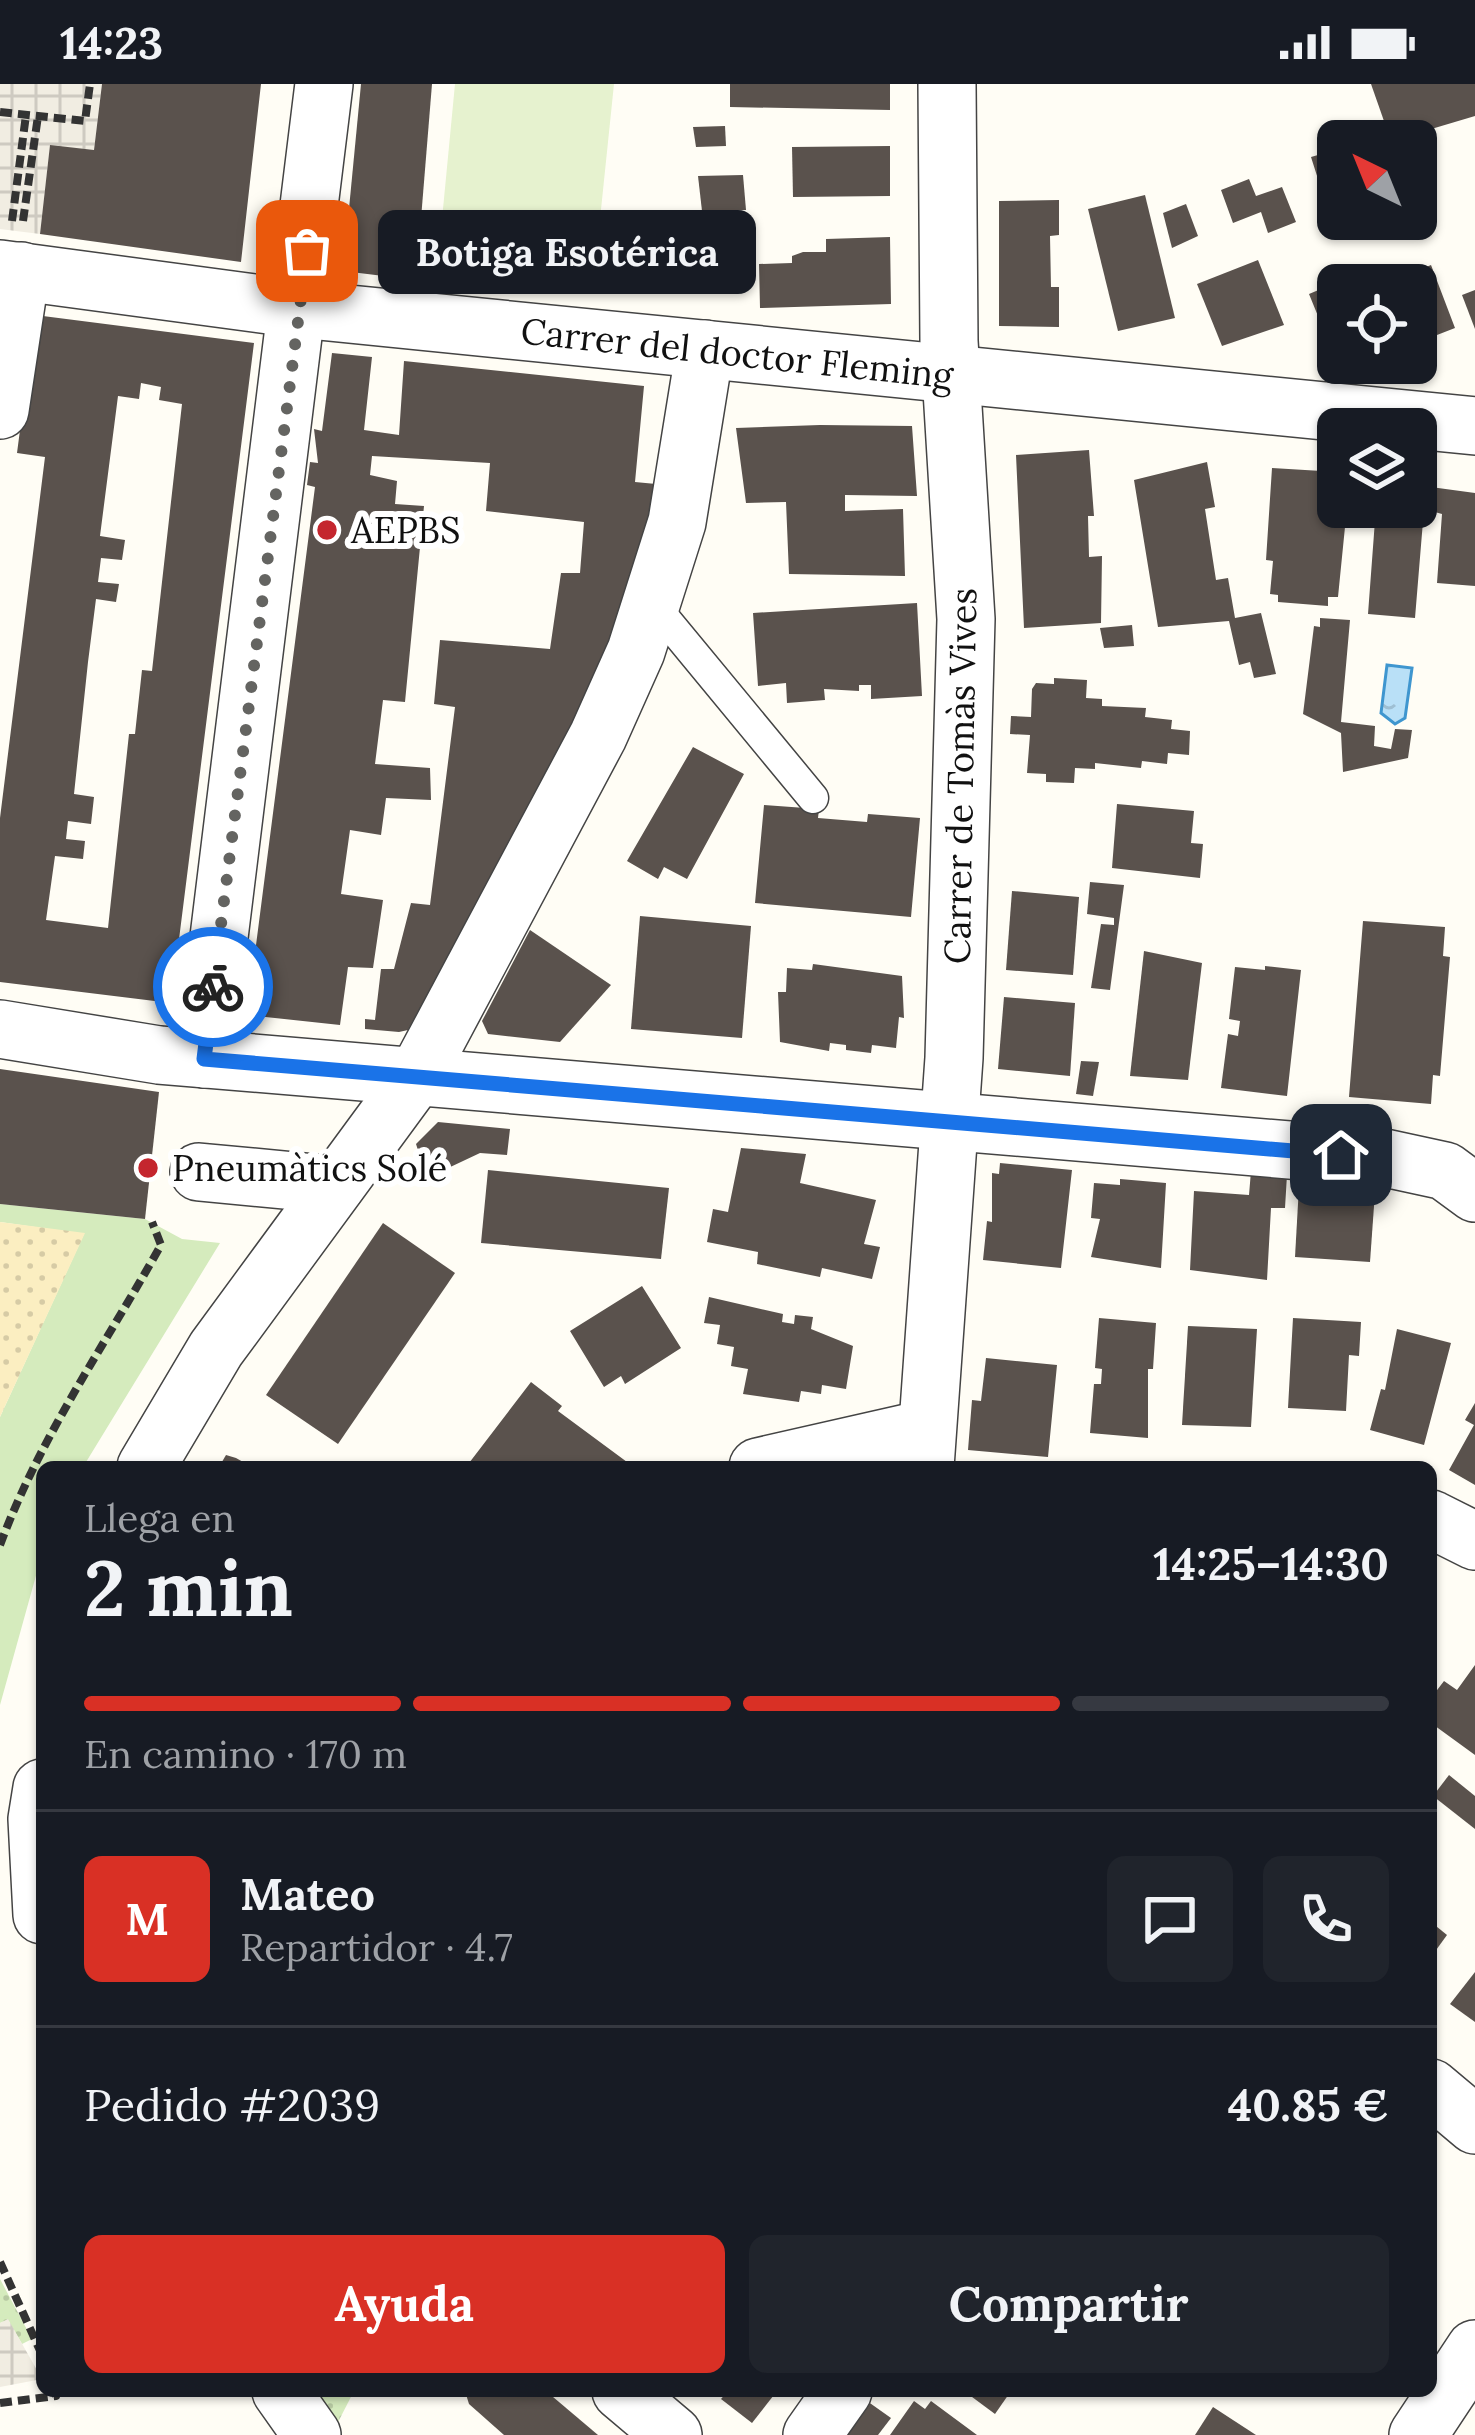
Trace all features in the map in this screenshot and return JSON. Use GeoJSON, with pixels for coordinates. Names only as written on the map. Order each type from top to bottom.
{"type":"FeatureCollection","features":[{"type":"Feature","properties":{"kind":"street"},"geometry":{"type":"LineString","coordinates":[[204,1059],[324,84]]}},
{"type":"Feature","properties":{"kind":"street","name":"Carrer de Tomàs Vives"},"geometry":{"type":"LineString","coordinates":[[925,1448],[954,1058],[966,620],[952,376],[946,84]]}},
{"type":"Feature","properties":{"kind":"street"},"geometry":{"type":"LineString","coordinates":[[0,410],[13,256]]}},
{"type":"Feature","properties":{"kind":"street","name":"Carrer del doctor Fleming"},"geometry":{"type":"LineString","coordinates":[[13,256],[298,309],[1475,426]]}},
{"type":"Feature","properties":{"kind":"street"},"geometry":{"type":"LineString","coordinates":[[150,1461],[216,1349],[418,1074],[598,736],[652,603],[677,522],[705,349]]}},
{"type":"Feature","properties":{"kind":"street"},"geometry":{"type":"LineString","coordinates":[[0,1029],[204,1059],[1385,1158],[1445,1171],[1475,1192]]}},
{"type":"Feature","properties":{"kind":"street"},"geometry":{"type":"LineString","coordinates":[[199,1172],[336,1185]]}},
{"type":"Feature","properties":{"kind":"street"},"geometry":{"type":"LineString","coordinates":[[811,1461],[925,1448]]}},
{"type":"Feature","properties":{"kind":"street"},"geometry":{"type":"LineString","coordinates":[[1437,1523],[1475,1541]]}},
{"type":"Feature","properties":{"kind":"street"},"geometry":{"type":"LineString","coordinates":[[1437,2094],[1475,2125]]}},
{"type":"Feature","properties":{"kind":"street"},"geometry":{"type":"LineString","coordinates":[[1418,2435],[1475,2349]]}},
{"type":"Feature","properties":{"kind":"street"},"geometry":{"type":"LineString","coordinates":[[285,2397],[312,2435]]}},
{"type":"Feature","properties":{"kind":"street"},"geometry":{"type":"LineString","coordinates":[[628,2397],[674,2435]]}},
{"type":"Feature","properties":{"kind":"street"},"geometry":{"type":"LineString","coordinates":[[812,2435],[839,2397]]}},
{"type":"Feature","properties":{"kind":"lane"},"geometry":{"type":"LineString","coordinates":[[652,603],[813,798]]}},
{"type":"Feature","properties":{"kind":"path"},"geometry":{"type":"LineString","coordinates":[[0,112],[85,121],[90,84]]}},
{"type":"Feature","properties":{"kind":"path"},"geometry":{"type":"LineString","coordinates":[[13,256],[11,220],[26,115]]}},
{"type":"Feature","properties":{"kind":"path"},"geometry":{"type":"LineString","coordinates":[[13,256],[38,116]]}},
{"type":"Feature","properties":{"kind":"path"},"geometry":{"type":"LineString","coordinates":[[0,1545],[20,1489],[62,1407],[161,1245],[152,1222]]}},
{"type":"Feature","properties":{"kind":"path"},"geometry":{"type":"LineString","coordinates":[[0,2262],[36,2342]]}},
{"type":"Feature","properties":{"kind":"path"},"geometry":{"type":"LineString","coordinates":[[0,2403],[48,2397]]}},
{"type":"Feature","properties":{"kind":"green space"},"geometry":{"type":"Polygon","coordinates":[[[455,84],[614,84],[594,277],[438,261],[455,84]]]}},
{"type":"Feature","properties":{"kind":"green space"},"geometry":{"type":"Polygon","coordinates":[[[0,1204],[145,1219],[182,1239],[220,1243],[87,1461],[36,1461],[36,1576],[0,1705],[0,1417],[84,1234],[0,1222],[0,1204]]]}},
{"type":"Feature","properties":{"kind":"green space"},"geometry":{"type":"Polygon","coordinates":[[[0,2279],[32,2339],[22,2344],[8,2320],[0,2323],[0,2279]]]}},
{"type":"Feature","properties":{"kind":"green space"},"geometry":{"type":"Polygon","coordinates":[[[312,2397],[351,2397],[335,2428],[312,2397]]]}},
{"type":"Feature","properties":{"kind":"sand"},"geometry":{"type":"Polygon","coordinates":[[[0,1222],[85,1233],[0,1417],[0,1222]]]}},
{"type":"Feature","properties":{"kind":"shaded area"},"geometry":{"type":"Polygon","coordinates":[[[0,84],[102,84],[94,150],[50,146],[40,234],[0,229],[0,84]]]}},
{"type":"Feature","properties":{"kind":"shaded area"},"geometry":{"type":"Polygon","coordinates":[[[8,2319],[36,2368],[36,2380],[0,2387],[0,2323],[8,2319]]]}},
{"type":"Feature","properties":{"kind":"water"},"geometry":{"type":"Polygon","coordinates":[[[1387,665],[1412,668],[1405,718],[1395,724],[1381,713],[1387,665]]]}},
{"type":"Feature","properties":{"kind":"building"},"geometry":{"type":"Polygon","coordinates":[[[102,84],[261,84],[241,262],[40,234],[50,145],[94,150],[102,84]]]}},
{"type":"Feature","properties":{"kind":"building"},"geometry":{"type":"Polygon","coordinates":[[[361,84],[432,84],[416,280],[343,271],[361,84]]]}},
{"type":"Feature","properties":{"kind":"building"},"geometry":{"type":"Polygon","coordinates":[[[730,84],[890,84],[890,110],[730,107],[730,84]]]}},
{"type":"Feature","properties":{"kind":"building"},"geometry":{"type":"Polygon","coordinates":[[[1371,84],[1475,84],[1475,116],[1437,127],[1437,120],[1384,120],[1371,84]]]}},
{"type":"Feature","properties":{"kind":"building"},"geometry":{"type":"Polygon","coordinates":[[[725,126],[726,146],[696,147],[693,127],[725,126]]]}},
{"type":"Feature","properties":{"kind":"building"},"geometry":{"type":"Polygon","coordinates":[[[890,146],[890,196],[793,197],[792,147],[890,146]]]}},
{"type":"Feature","properties":{"kind":"building"},"geometry":{"type":"Polygon","coordinates":[[[743,175],[746,210],[702,211],[698,176],[743,175]]]}},
{"type":"Feature","properties":{"kind":"building"},"geometry":{"type":"Polygon","coordinates":[[[1249,179],[1256,196],[1282,187],[1296,222],[1268,233],[1261,212],[1233,223],[1221,190],[1249,179]]]}},
{"type":"Feature","properties":{"kind":"building"},"geometry":{"type":"Polygon","coordinates":[[[1145,195],[1175,318],[1118,331],[1088,209],[1145,195]]]}},
{"type":"Feature","properties":{"kind":"building"},"geometry":{"type":"Polygon","coordinates":[[[1059,200],[1059,235],[1050,236],[1051,287],[1059,287],[1059,327],[999,326],[999,201],[1059,200]]]}},
{"type":"Feature","properties":{"kind":"building"},"geometry":{"type":"Polygon","coordinates":[[[1186,204],[1198,236],[1172,248],[1163,213],[1186,204]]]}},
{"type":"Feature","properties":{"kind":"building"},"geometry":{"type":"Polygon","coordinates":[[[890,237],[891,304],[760,308],[759,264],[792,263],[792,256],[803,252],[826,252],[826,239],[890,237]]]}},
{"type":"Feature","properties":{"kind":"building"},"geometry":{"type":"Polygon","coordinates":[[[1258,260],[1284,325],[1222,346],[1197,284],[1258,260]]]}},
{"type":"Feature","properties":{"kind":"building"},"geometry":{"type":"Polygon","coordinates":[[[1437,281],[1455,328],[1437,335],[1437,281]]]}},
{"type":"Feature","properties":{"kind":"building"},"geometry":{"type":"Polygon","coordinates":[[[1475,290],[1475,329],[1462,295],[1475,290]]]}},
{"type":"Feature","properties":{"kind":"building"},"geometry":{"type":"Polygon","coordinates":[[[1317,291],[1317,314],[1309,294],[1317,291]]]}},
{"type":"Feature","properties":{"kind":"building"},"geometry":{"type":"Polygon","coordinates":[[[35,315],[254,343],[171,1003],[0,982],[0,818],[45,457],[17,453],[35,315]],[[141,383],[139,399],[118,396],[100,536],[125,540],[122,560],[101,558],[98,582],[119,584],[116,602],[96,599],[74,794],[94,797],[91,824],[68,821],[66,839],[85,841],[83,859],[55,856],[46,920],[108,928],[129,734],[135,734],[142,670],[152,671],[182,404],[159,400],[161,387],[141,383]]]}},
{"type":"Feature","properties":{"kind":"building"},"geometry":{"type":"Polygon","coordinates":[[[332,353],[372,357],[364,430],[399,435],[404,361],[644,386],[635,482],[656,484],[652,528],[600,674],[408,1030],[399,1032],[365,1029],[365,1019],[375,1020],[381,969],[394,969],[411,903],[430,905],[455,707],[434,704],[440,640],[550,649],[561,573],[580,573],[584,522],[486,511],[490,463],[372,456],[370,475],[397,481],[395,504],[424,506],[405,702],[383,700],[375,764],[430,768],[431,800],[386,798],[381,835],[350,830],[341,894],[383,900],[373,968],[348,967],[340,1025],[247,1015],[315,487],[307,485],[310,462],[318,463],[314,429],[322,431],[332,353]]]}},
{"type":"Feature","properties":{"kind":"building"},"geometry":{"type":"Polygon","coordinates":[[[912,426],[917,496],[845,495],[845,511],[903,509],[905,576],[789,574],[786,502],[746,503],[736,428],[912,426]]]}},
{"type":"Feature","properties":{"kind":"building"},"geometry":{"type":"Polygon","coordinates":[[[1089,450],[1094,516],[1088,516],[1089,557],[1102,556],[1101,623],[1024,628],[1016,455],[1089,450]]]}},
{"type":"Feature","properties":{"kind":"building"},"geometry":{"type":"Polygon","coordinates":[[[1207,462],[1215,507],[1205,509],[1216,580],[1228,578],[1235,618],[1261,613],[1276,674],[1254,678],[1250,662],[1239,665],[1229,621],[1158,627],[1134,480],[1207,462]]]}},
{"type":"Feature","properties":{"kind":"building"},"geometry":{"type":"Polygon","coordinates":[[[1272,468],[1317,471],[1317,528],[1345,528],[1338,597],[1328,597],[1328,606],[1278,602],[1278,595],[1270,594],[1273,561],[1266,560],[1272,468]]]}},
{"type":"Feature","properties":{"kind":"building"},"geometry":{"type":"Polygon","coordinates":[[[1437,488],[1475,493],[1475,586],[1437,583],[1442,514],[1437,513],[1437,488]]]}},
{"type":"Feature","properties":{"kind":"building"},"geometry":{"type":"Polygon","coordinates":[[[1374,528],[1422,528],[1415,618],[1368,614],[1374,528]]]}},
{"type":"Feature","properties":{"kind":"building"},"geometry":{"type":"Polygon","coordinates":[[[917,603],[922,696],[871,699],[871,685],[859,685],[859,691],[824,689],[825,700],[787,703],[786,683],[758,686],[753,613],[917,603]]]}},
{"type":"Feature","properties":{"kind":"building"},"geometry":{"type":"Polygon","coordinates":[[[1320,618],[1350,620],[1341,722],[1375,726],[1374,746],[1391,749],[1395,729],[1412,730],[1408,758],[1343,772],[1341,733],[1303,714],[1314,626],[1320,627],[1320,618]]]}},
{"type":"Feature","properties":{"kind":"building"},"geometry":{"type":"Polygon","coordinates":[[[1132,625],[1134,646],[1104,648],[1100,628],[1132,625]]]}},
{"type":"Feature","properties":{"kind":"building"},"geometry":{"type":"Polygon","coordinates":[[[1054,678],[1087,680],[1086,698],[1102,699],[1102,706],[1146,708],[1145,717],[1172,720],[1171,729],[1190,731],[1189,755],[1168,753],[1167,764],[1142,761],[1141,768],[1095,763],[1095,769],[1075,768],[1074,783],[1046,782],[1046,774],[1027,773],[1030,735],[1010,734],[1011,716],[1031,717],[1032,689],[1036,683],[1054,684],[1054,678]]]}},
{"type":"Feature","properties":{"kind":"building"},"geometry":{"type":"Polygon","coordinates":[[[693,747],[744,774],[687,879],[664,867],[658,879],[627,861],[693,747]]]}},
{"type":"Feature","properties":{"kind":"building"},"geometry":{"type":"Polygon","coordinates":[[[1117,804],[1194,811],[1191,843],[1203,844],[1200,878],[1112,868],[1117,804]]]}},
{"type":"Feature","properties":{"kind":"building"},"geometry":{"type":"Polygon","coordinates":[[[764,805],[819,809],[818,818],[867,822],[868,814],[920,818],[911,917],[755,903],[764,805]]]}},
{"type":"Feature","properties":{"kind":"building"},"geometry":{"type":"Polygon","coordinates":[[[1090,882],[1124,885],[1110,990],[1091,988],[1101,924],[1114,925],[1114,918],[1087,914],[1090,882]]]}},
{"type":"Feature","properties":{"kind":"building"},"geometry":{"type":"Polygon","coordinates":[[[1012,891],[1079,897],[1073,975],[1006,970],[1012,891]]]}},
{"type":"Feature","properties":{"kind":"building"},"geometry":{"type":"Polygon","coordinates":[[[640,916],[751,926],[742,1038],[631,1029],[640,916]]]}},
{"type":"Feature","properties":{"kind":"building"},"geometry":{"type":"Polygon","coordinates":[[[1363,921],[1445,927],[1443,956],[1450,957],[1440,1076],[1433,1075],[1431,1104],[1349,1097],[1363,921]]]}},
{"type":"Feature","properties":{"kind":"building"},"geometry":{"type":"Polygon","coordinates":[[[530,930],[611,985],[560,1042],[488,1034],[482,1021],[530,930]]]}},
{"type":"Feature","properties":{"kind":"building"},"geometry":{"type":"Polygon","coordinates":[[[1144,951],[1202,963],[1188,1080],[1130,1076],[1144,951]]]}},
{"type":"Feature","properties":{"kind":"building"},"geometry":{"type":"Polygon","coordinates":[[[813,964],[902,976],[904,1018],[899,1017],[896,1048],[872,1045],[871,1053],[830,1043],[829,1051],[780,1042],[778,992],[786,992],[787,968],[812,970],[813,964]]]}},
{"type":"Feature","properties":{"kind":"building"},"geometry":{"type":"Polygon","coordinates":[[[1265,966],[1301,970],[1287,1096],[1221,1088],[1228,1034],[1238,1036],[1240,1021],[1229,1019],[1235,967],[1265,970],[1265,966]]]}},
{"type":"Feature","properties":{"kind":"building"},"geometry":{"type":"Polygon","coordinates":[[[1004,997],[1075,1003],[1070,1076],[998,1069],[1004,997]]]}},
{"type":"Feature","properties":{"kind":"building"},"geometry":{"type":"Polygon","coordinates":[[[1081,1061],[1099,1062],[1093,1096],[1076,1094],[1081,1061]]]}},
{"type":"Feature","properties":{"kind":"building"},"geometry":{"type":"Polygon","coordinates":[[[0,1069],[159,1092],[145,1219],[0,1204],[0,1069]]]}},
{"type":"Feature","properties":{"kind":"building"},"geometry":{"type":"Polygon","coordinates":[[[438,1122],[510,1129],[507,1155],[480,1153],[427,1178],[416,1144],[438,1122]]]}},
{"type":"Feature","properties":{"kind":"building"},"geometry":{"type":"Polygon","coordinates":[[[741,1148],[806,1154],[800,1183],[876,1200],[864,1244],[880,1247],[872,1279],[822,1268],[820,1277],[757,1264],[758,1252],[707,1242],[713,1209],[728,1212],[741,1148]]]}},
{"type":"Feature","properties":{"kind":"building"},"geometry":{"type":"Polygon","coordinates":[[[1000,1163],[1072,1170],[1061,1268],[983,1260],[987,1221],[992,1222],[992,1173],[999,1174],[1000,1163]]]}},
{"type":"Feature","properties":{"kind":"building"},"geometry":{"type":"Polygon","coordinates":[[[488,1170],[669,1188],[661,1259],[481,1243],[488,1170]]]}},
{"type":"Feature","properties":{"kind":"building"},"geometry":{"type":"Polygon","coordinates":[[[1251,1171],[1287,1175],[1285,1208],[1271,1208],[1267,1280],[1190,1270],[1194,1191],[1249,1195],[1251,1171]]]}},
{"type":"Feature","properties":{"kind":"building"},"geometry":{"type":"Polygon","coordinates":[[[1120,1179],[1166,1183],[1161,1268],[1091,1257],[1100,1219],[1091,1218],[1094,1183],[1120,1185],[1120,1179]]]}},
{"type":"Feature","properties":{"kind":"building"},"geometry":{"type":"Polygon","coordinates":[[[1299,1186],[1375,1192],[1370,1262],[1295,1257],[1299,1186]]]}},
{"type":"Feature","properties":{"kind":"building"},"geometry":{"type":"Polygon","coordinates":[[[383,1223],[455,1273],[338,1444],[266,1395],[383,1223]]]}},
{"type":"Feature","properties":{"kind":"building"},"geometry":{"type":"Polygon","coordinates":[[[642,1286],[681,1348],[625,1384],[621,1376],[604,1387],[570,1331],[642,1286]]]}},
{"type":"Feature","properties":{"kind":"building"},"geometry":{"type":"Polygon","coordinates":[[[709,1297],[783,1314],[782,1322],[794,1324],[795,1315],[813,1317],[811,1329],[853,1346],[846,1389],[822,1385],[821,1394],[801,1391],[799,1402],[743,1394],[748,1369],[731,1366],[734,1347],[717,1344],[720,1325],[704,1323],[709,1297]]]}},
{"type":"Feature","properties":{"kind":"building"},"geometry":{"type":"Polygon","coordinates":[[[1099,1318],[1156,1323],[1153,1369],[1148,1369],[1148,1438],[1090,1433],[1094,1384],[1101,1384],[1102,1369],[1095,1368],[1099,1318]]]}},
{"type":"Feature","properties":{"kind":"building"},"geometry":{"type":"Polygon","coordinates":[[[1293,1318],[1361,1322],[1359,1356],[1349,1355],[1346,1411],[1288,1408],[1293,1318]]]}},
{"type":"Feature","properties":{"kind":"building"},"geometry":{"type":"Polygon","coordinates":[[[1188,1326],[1257,1329],[1251,1427],[1182,1425],[1188,1326]]]}},
{"type":"Feature","properties":{"kind":"building"},"geometry":{"type":"Polygon","coordinates":[[[1397,1329],[1451,1343],[1424,1445],[1370,1430],[1381,1389],[1385,1390],[1397,1329]]]}},
{"type":"Feature","properties":{"kind":"building"},"geometry":{"type":"Polygon","coordinates":[[[986,1358],[1057,1365],[1048,1457],[968,1450],[972,1400],[981,1401],[986,1358]]]}},
{"type":"Feature","properties":{"kind":"building"},"geometry":{"type":"Polygon","coordinates":[[[531,1382],[562,1406],[558,1411],[626,1461],[471,1461],[531,1382]]]}},
{"type":"Feature","properties":{"kind":"building"},"geometry":{"type":"Polygon","coordinates":[[[1475,1403],[1475,1485],[1449,1470],[1474,1425],[1465,1420],[1475,1403]]]}},
{"type":"Feature","properties":{"kind":"building"},"geometry":{"type":"Polygon","coordinates":[[[1475,1665],[1475,1755],[1437,1727],[1437,1690],[1444,1681],[1457,1690],[1475,1665]]]}},
{"type":"Feature","properties":{"kind":"building"},"geometry":{"type":"Polygon","coordinates":[[[1449,1775],[1475,1796],[1475,1829],[1437,1799],[1437,1791],[1449,1775]]]}},
{"type":"Feature","properties":{"kind":"building"},"geometry":{"type":"Polygon","coordinates":[[[1437,1927],[1447,1935],[1437,1949],[1437,1927]]]}},
{"type":"Feature","properties":{"kind":"building"},"geometry":{"type":"Polygon","coordinates":[[[1475,1972],[1475,2022],[1450,2004],[1475,1972]]]}},
{"type":"Feature","properties":{"kind":"building"},"geometry":{"type":"Polygon","coordinates":[[[467,2397],[553,2397],[598,2435],[504,2435],[467,2397]]]}},
{"type":"Feature","properties":{"kind":"building"},"geometry":{"type":"Polygon","coordinates":[[[723,2397],[772,2397],[752,2423],[723,2397]]]}},
{"type":"Feature","properties":{"kind":"building"},"geometry":{"type":"Polygon","coordinates":[[[972,2397],[1007,2397],[995,2414],[972,2397]]]}},
{"type":"Feature","properties":{"kind":"building"},"geometry":{"type":"Polygon","coordinates":[[[867,2401],[891,2418],[878,2435],[843,2435],[867,2401]]]}},
{"type":"Feature","properties":{"kind":"building"},"geometry":{"type":"Polygon","coordinates":[[[914,2401],[925,2409],[931,2401],[977,2435],[890,2435],[914,2401]]]}},
{"type":"Feature","properties":{"kind":"building"},"geometry":{"type":"Polygon","coordinates":[[[1213,2407],[1256,2435],[1195,2435],[1213,2407]]]}},
{"type":"Feature","properties":{"kind":"way so far"},"geometry":{"type":"LineString","coordinates":[[213,987],[307,251]]}},
{"type":"Feature","properties":{"kind":"place","name":"Botiga Esotérica"},"geometry":{"type":"Point","coordinates":[307,251]}},
{"type":"Feature","properties":{"kind":"place","name":"AEPBS"},"geometry":{"type":"Point","coordinates":[327,530]}},
{"type":"Feature","properties":{"kind":"place","name":"Pneumàtics Solé"},"geometry":{"type":"Point","coordinates":[148,1168]}},
{"type":"Feature","properties":{"kind":"route"},"geometry":{"type":"LineString","coordinates":[[213,987],[204,1059],[1341,1155]]}}]}
